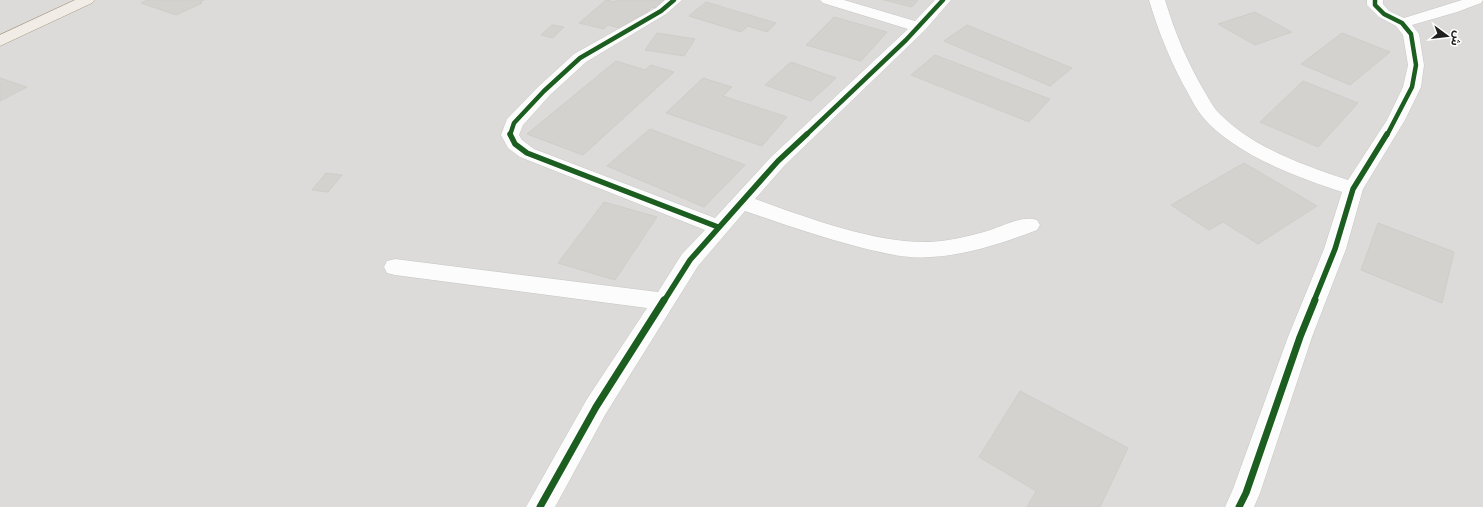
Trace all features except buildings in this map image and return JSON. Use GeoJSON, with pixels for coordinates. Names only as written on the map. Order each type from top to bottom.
{"type":"FeatureCollection","features":[{"type":"Feature","properties":{"kind":"main road"},"geometry":{"type":"LineString","coordinates":[[0,41],[87,0]]}},
{"type":"Feature","properties":{"kind":"street"},"geometry":{"type":"LineString","coordinates":[[674,0],[661,12],[580,58],[544,91],[519,117],[514,123],[510,135],[515,144],[527,153],[718,227]]}},
{"type":"Feature","properties":{"kind":"street"},"geometry":{"type":"LineString","coordinates":[[828,0],[919,27]]}},
{"type":"Feature","properties":{"kind":"street"},"geometry":{"type":"LineString","coordinates":[[540,507],[596,407],[690,260],[778,161],[919,27],[943,0]]}},
{"type":"Feature","properties":{"kind":"street"},"geometry":{"type":"LineString","coordinates":[[1157,0],[1171,42],[1191,83],[1210,114],[1238,138],[1261,152],[1298,171],[1353,189]]}},
{"type":"Feature","properties":{"kind":"street"},"geometry":{"type":"LineString","coordinates":[[1239,507],[1246,493],[1300,337],[1335,249],[1353,189],[1392,126],[1412,87],[1416,65],[1411,34],[1402,23],[1384,14],[1375,5],[1375,0]]}},
{"type":"Feature","properties":{"kind":"street"},"geometry":{"type":"LineString","coordinates":[[1402,23],[1452,9],[1476,0]]}},
{"type":"Feature","properties":{"kind":"street"},"geometry":{"type":"LineString","coordinates":[[742,202],[800,224],[892,247],[917,250],[951,247],[1001,235],[1029,225]]}},
{"type":"Feature","properties":{"kind":"street"},"geometry":{"type":"LineString","coordinates":[[395,267],[663,301]]}},
{"type":"Feature","properties":{"kind":"shaded area"},"geometry":{"type":"Polygon","coordinates":[[[0,0],[1483,0],[1483,507],[0,507],[0,0]]]}},
{"type":"Feature","properties":{"kind":"cycle path"},"geometry":{"type":"LineString","coordinates":[[674,0],[661,11],[580,58],[544,91],[514,123],[510,135],[515,144],[527,153],[718,227]]}},
{"type":"Feature","properties":{"kind":"cycle path"},"geometry":{"type":"LineString","coordinates":[[540,507],[596,407],[690,260],[778,161],[906,40],[943,0]]}},
{"type":"Feature","properties":{"kind":"cycle path"},"geometry":{"type":"LineString","coordinates":[[1239,507],[1246,493],[1300,337],[1335,249],[1353,189],[1396,120],[1412,87],[1416,65],[1411,34],[1402,23],[1384,14],[1375,5],[1375,0]]}}]}
